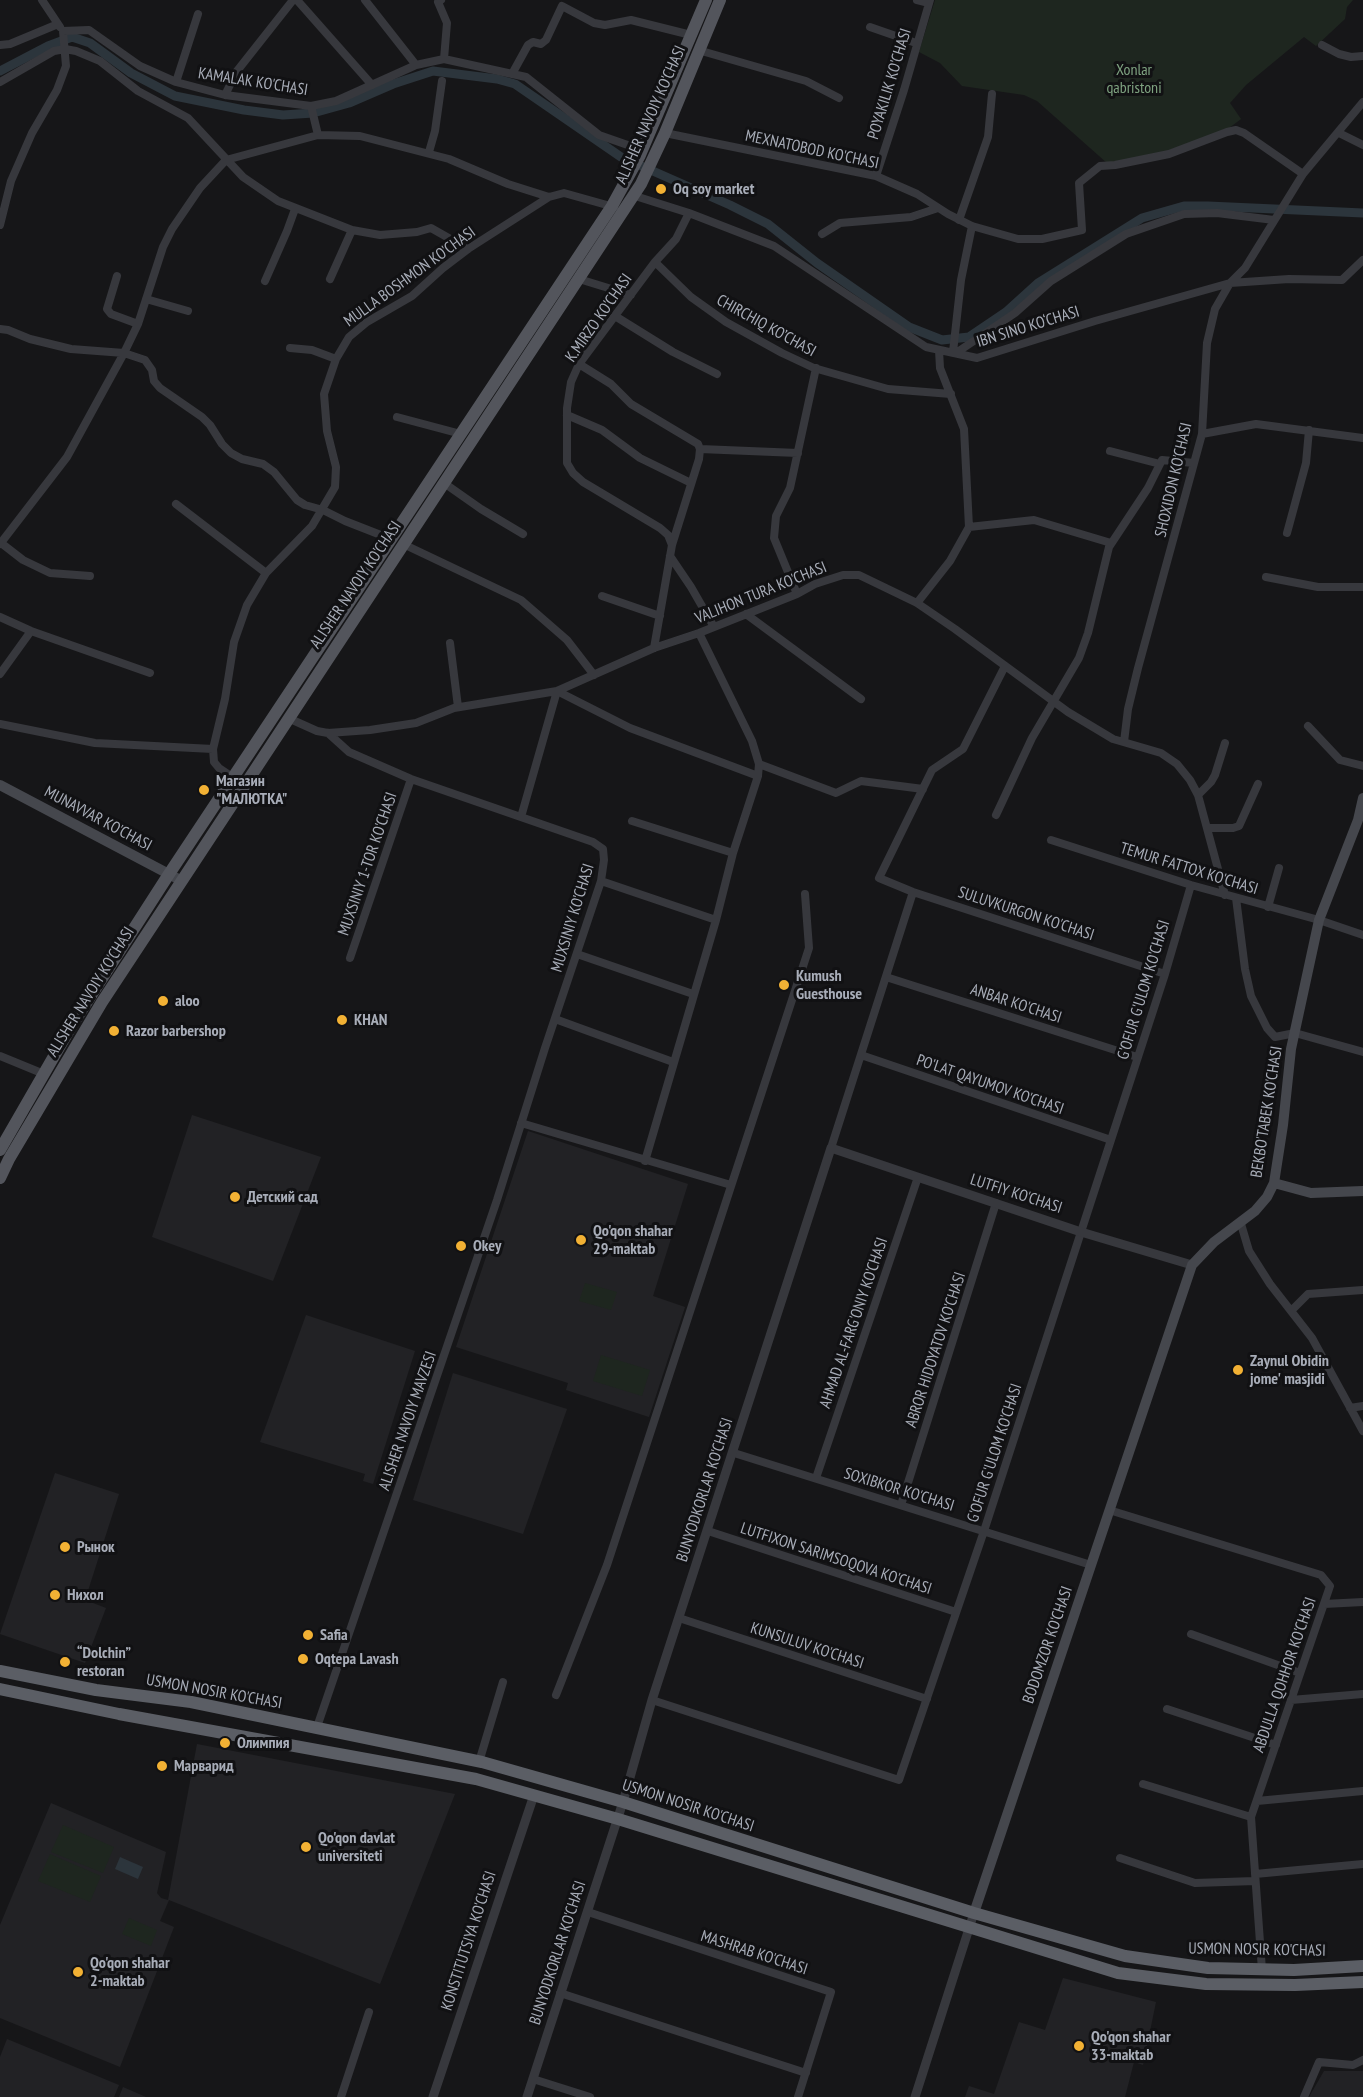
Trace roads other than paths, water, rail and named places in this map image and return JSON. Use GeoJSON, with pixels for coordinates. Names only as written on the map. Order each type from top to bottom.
{"type":"FeatureCollection","features":[{"type":"Feature","properties":{"kind":"highway","name":"USMON NOSIR KO'CHASI"},"geometry":{"type":"LineString","coordinates":[[0,1671],[96,1690],[191,1702],[479,1762],[623,1802],[974,1913],[1125,1956],[1208,1968],[1262,1970],[1363,1966]]}},
{"type":"Feature","properties":{"kind":"highway","name":"USMON NOSIR KO'CHASI"},"geometry":{"type":"LineString","coordinates":[[0,1689],[119,1714],[476,1779],[618,1819],[1118,1973],[1206,1984],[1363,1982]]}},
{"type":"Feature","properties":{"kind":"main road","name":"ALISHER NAVOIY KO'CHASI"},"geometry":{"type":"LineString","coordinates":[[628,193],[629,177],[706,0]]}},
{"type":"Feature","properties":{"kind":"main road","name":"ALISHER NAVOIY KO'CHASI"},"geometry":{"type":"LineString","coordinates":[[0,1178],[102,1002],[579,279],[628,193],[641,184],[720,0]]}},
{"type":"Feature","properties":{"kind":"main road","name":"ALISHER NAVOIY KO'CHASI"},"geometry":{"type":"LineString","coordinates":[[0,1150],[72,1025],[169,874],[460,434],[618,209]]}},
{"type":"Feature","properties":{"kind":"main road","name":"MUNAVVAR KO'CHASI"},"geometry":{"type":"LineString","coordinates":[[0,788],[182,881]]}},
{"type":"Feature","properties":{"kind":"main road","name":"BEKBO'TABEK KO'CHASI"},"geometry":{"type":"LineString","coordinates":[[1241,1224],[1261,1204],[1274,1183],[1284,1125],[1291,1049],[1319,920],[1358,820],[1363,798]]}},
{"type":"Feature","properties":{"kind":"main road"},"geometry":{"type":"LineString","coordinates":[[1274,1183],[1311,1192],[1363,1191]]}},
{"type":"Feature","properties":{"kind":"main road","name":"BODOMZOR KO'CHASI"},"geometry":{"type":"LineString","coordinates":[[974,1913],[1192,1264],[1214,1242],[1241,1224]]}},
{"type":"Feature","properties":{"kind":"street"},"geometry":{"type":"LineString","coordinates":[[225,95],[237,71],[295,0],[372,85]]}},
{"type":"Feature","properties":{"kind":"street"},"geometry":{"type":"LineString","coordinates":[[365,0],[417,65]]}},
{"type":"Feature","properties":{"kind":"street"},"geometry":{"type":"LineString","coordinates":[[917,0],[930,2]]}},
{"type":"Feature","properties":{"kind":"street"},"geometry":{"type":"LineString","coordinates":[[438,1],[447,23],[444,58],[526,77],[599,135],[641,153]]}},
{"type":"Feature","properties":{"kind":"street"},"geometry":{"type":"LineString","coordinates":[[0,225],[11,181],[32,133],[57,90],[66,66],[60,27],[46,2]]}},
{"type":"Feature","properties":{"kind":"street","name":"POYAKILIK KO'CHASI"},"geometry":{"type":"LineString","coordinates":[[876,176],[930,2]]}},
{"type":"Feature","properties":{"kind":"street"},"geometry":{"type":"LineString","coordinates":[[512,74],[528,45],[533,42],[541,44],[546,40],[563,3],[594,23],[605,25],[631,20],[691,35]]}},
{"type":"Feature","properties":{"kind":"street"},"geometry":{"type":"LineString","coordinates":[[176,82],[198,14]]}},
{"type":"Feature","properties":{"kind":"street"},"geometry":{"type":"LineString","coordinates":[[0,45],[10,44],[60,27]]}},
{"type":"Feature","properties":{"kind":"street","name":"KAMALAK KO'CHASI"},"geometry":{"type":"LineString","coordinates":[[60,27],[89,30],[140,66],[176,82],[225,95],[311,106],[336,100],[417,65],[444,58]]}},
{"type":"Feature","properties":{"kind":"street"},"geometry":{"type":"LineString","coordinates":[[870,27],[916,44]]}},
{"type":"Feature","properties":{"kind":"street"},"geometry":{"type":"LineString","coordinates":[[1322,45],[1351,57],[1363,56]]}},
{"type":"Feature","properties":{"kind":"street"},"geometry":{"type":"LineString","coordinates":[[0,82],[64,46],[100,62],[138,91],[188,118],[243,177],[278,201],[352,230],[380,235],[417,232],[431,228],[468,249]]}},
{"type":"Feature","properties":{"kind":"street"},"geometry":{"type":"LineString","coordinates":[[698,50],[806,81],[839,98]]}},
{"type":"Feature","properties":{"kind":"street"},"geometry":{"type":"LineString","coordinates":[[429,152],[435,131],[442,81]]}},
{"type":"Feature","properties":{"kind":"street"},"geometry":{"type":"LineString","coordinates":[[958,220],[988,137],[992,94]]}},
{"type":"Feature","properties":{"kind":"street","name":"SHOXIDON KO'CHASI"},"geometry":{"type":"LineString","coordinates":[[1124,742],[1128,709],[1138,668],[1202,434],[1207,342],[1215,309],[1230,283],[1245,268],[1303,174],[1363,102]]}},
{"type":"Feature","properties":{"kind":"street"},"geometry":{"type":"LineString","coordinates":[[311,106],[318,135]]}},
{"type":"Feature","properties":{"kind":"street","name":"MEXNATOBOD KO'CHASI"},"geometry":{"type":"LineString","coordinates":[[664,133],[876,176],[916,194],[958,220],[1018,239],[1042,239],[1082,230],[1079,183],[1100,166],[1169,154],[1236,130],[1244,133],[1303,174]]}},
{"type":"Feature","properties":{"kind":"street"},"geometry":{"type":"LineString","coordinates":[[1339,133],[1363,145]]}},
{"type":"Feature","properties":{"kind":"street"},"geometry":{"type":"LineString","coordinates":[[90,576],[50,573],[23,560],[0,544],[67,457],[138,324],[163,247],[172,229],[200,188],[226,160],[318,135],[360,136],[429,152],[508,184],[549,197],[564,193],[618,209]]}},
{"type":"Feature","properties":{"kind":"street","name":"IBN SINO KO‘CHASI"},"geometry":{"type":"LineString","coordinates":[[628,193],[689,213],[774,246],[926,347],[977,358],[1095,321],[1230,283],[1289,279],[1342,279],[1363,260]]}},
{"type":"Feature","properties":{"kind":"street","name":"MULLA BOSHMON KO'CHASI"},"geometry":{"type":"LineString","coordinates":[[213,749],[225,699],[234,642],[247,605],[266,573],[312,526],[335,488],[336,467],[327,431],[324,394],[336,359],[349,337],[367,322],[412,296],[443,267],[468,249],[549,197]]}},
{"type":"Feature","properties":{"kind":"street"},"geometry":{"type":"LineString","coordinates":[[822,234],[840,223],[911,217],[938,208]]}},
{"type":"Feature","properties":{"kind":"street"},"geometry":{"type":"LineString","coordinates":[[265,281],[295,209]]}},
{"type":"Feature","properties":{"kind":"street","name":"K.MIRZO KO'CHASI"},"geometry":{"type":"LineString","coordinates":[[672,545],[668,535],[660,528],[583,482],[573,473],[567,464],[567,415],[571,382],[579,364],[655,262],[676,239],[689,213]]}},
{"type":"Feature","properties":{"kind":"street"},"geometry":{"type":"LineString","coordinates":[[954,352],[1015,313],[1051,281],[1125,234],[1184,214],[1217,213],[1274,219]]}},
{"type":"Feature","properties":{"kind":"street"},"geometry":{"type":"LineString","coordinates":[[954,352],[961,280],[972,226]]}},
{"type":"Feature","properties":{"kind":"street"},"geometry":{"type":"LineString","coordinates":[[330,279],[352,230]]}},
{"type":"Feature","properties":{"kind":"street","name":"CHIRCHIQ KO’CHASI"},"geometry":{"type":"LineString","coordinates":[[655,262],[691,297],[726,322],[782,353],[816,368],[888,389],[951,394]]}},
{"type":"Feature","properties":{"kind":"street"},"geometry":{"type":"LineString","coordinates":[[117,276],[107,309],[111,315],[138,324]]}},
{"type":"Feature","properties":{"kind":"street"},"geometry":{"type":"LineString","coordinates":[[579,279],[631,295]]}},
{"type":"Feature","properties":{"kind":"street"},"geometry":{"type":"LineString","coordinates":[[146,299],[188,311]]}},
{"type":"Feature","properties":{"kind":"street"},"geometry":{"type":"LineString","coordinates":[[615,316],[674,352],[717,374]]}},
{"type":"Feature","properties":{"kind":"street"},"geometry":{"type":"LineString","coordinates":[[0,329],[71,350],[124,353],[145,360],[149,364],[154,381],[160,388],[202,417],[231,453],[242,459],[264,464],[305,506],[323,510],[391,539]]}},
{"type":"Feature","properties":{"kind":"street"},"geometry":{"type":"LineString","coordinates":[[290,348],[312,350],[336,359]]}},
{"type":"Feature","properties":{"kind":"street"},"geometry":{"type":"LineString","coordinates":[[916,603],[950,561],[969,527],[964,429],[940,368],[939,350]]}},
{"type":"Feature","properties":{"kind":"street"},"geometry":{"type":"LineString","coordinates":[[579,364],[611,384],[631,404],[693,440],[700,449],[798,453]]}},
{"type":"Feature","properties":{"kind":"street"},"geometry":{"type":"LineString","coordinates":[[797,594],[774,538],[776,516],[790,488],[816,368]]}},
{"type":"Feature","properties":{"kind":"street"},"geometry":{"type":"LineString","coordinates":[[567,415],[602,430],[640,458],[691,483]]}},
{"type":"Feature","properties":{"kind":"street"},"geometry":{"type":"LineString","coordinates":[[397,417],[460,434]]}},
{"type":"Feature","properties":{"kind":"street"},"geometry":{"type":"LineString","coordinates":[[1202,434],[1256,424],[1363,438]]}},
{"type":"Feature","properties":{"kind":"street"},"geometry":{"type":"LineString","coordinates":[[1287,533],[1306,462],[1309,430]]}},
{"type":"Feature","properties":{"kind":"street"},"geometry":{"type":"LineString","coordinates":[[654,648],[672,545],[700,449]]}},
{"type":"Feature","properties":{"kind":"street"},"geometry":{"type":"LineString","coordinates":[[1110,451],[1160,464]]}},
{"type":"Feature","properties":{"kind":"street"},"geometry":{"type":"LineString","coordinates":[[996,815],[1032,738],[1079,658],[1088,633],[1111,543],[1148,488],[1162,460],[1194,463]]}},
{"type":"Feature","properties":{"kind":"street"},"geometry":{"type":"LineString","coordinates":[[444,483],[523,534]]}},
{"type":"Feature","properties":{"kind":"street"},"geometry":{"type":"LineString","coordinates":[[176,504],[266,573]]}},
{"type":"Feature","properties":{"kind":"street"},"geometry":{"type":"LineString","coordinates":[[969,527],[1034,520],[1111,543]]}},
{"type":"Feature","properties":{"kind":"street"},"geometry":{"type":"LineString","coordinates":[[403,544],[521,600],[567,640],[594,675]]}},
{"type":"Feature","properties":{"kind":"street"},"geometry":{"type":"LineString","coordinates":[[670,556],[714,627]]}},
{"type":"Feature","properties":{"kind":"street","name":"VALIHON TURA KO'CHASI"},"geometry":{"type":"LineString","coordinates":[[288,718],[317,731],[328,733],[416,723],[458,707],[556,691],[654,648],[699,633],[797,594],[815,584],[843,575],[859,575],[916,603],[1054,702],[1113,738],[1161,753],[1177,764],[1198,795],[1226,895]]}},
{"type":"Feature","properties":{"kind":"street"},"geometry":{"type":"LineString","coordinates":[[1266,577],[1318,587],[1363,587]]}},
{"type":"Feature","properties":{"kind":"street"},"geometry":{"type":"LineString","coordinates":[[602,596],[660,616]]}},
{"type":"Feature","properties":{"kind":"street"},"geometry":{"type":"LineString","coordinates":[[746,614],[861,699]]}},
{"type":"Feature","properties":{"kind":"street"},"geometry":{"type":"LineString","coordinates":[[0,617],[32,631],[150,673]]}},
{"type":"Feature","properties":{"kind":"street"},"geometry":{"type":"LineString","coordinates":[[0,674],[32,631]]}},
{"type":"Feature","properties":{"kind":"street"},"geometry":{"type":"LineString","coordinates":[[645,1161],[758,776],[759,764],[752,741],[699,633]]}},
{"type":"Feature","properties":{"kind":"street"},"geometry":{"type":"LineString","coordinates":[[450,643],[458,707]]}},
{"type":"Feature","properties":{"kind":"street"},"geometry":{"type":"LineString","coordinates":[[759,764],[836,793],[861,782],[923,789],[932,771],[963,749],[1005,666]]}},
{"type":"Feature","properties":{"kind":"street"},"geometry":{"type":"LineString","coordinates":[[521,817],[556,691],[630,728],[758,776]]}},
{"type":"Feature","properties":{"kind":"street"},"geometry":{"type":"LineString","coordinates":[[0,724],[95,743],[213,749],[214,762],[234,778]]}},
{"type":"Feature","properties":{"kind":"street"},"geometry":{"type":"LineString","coordinates":[[1308,726],[1340,760],[1363,766]]}},
{"type":"Feature","properties":{"kind":"street","name":"MUXSINIY KO'CHASI"},"geometry":{"type":"LineString","coordinates":[[328,733],[349,752],[411,779],[593,842],[603,849],[601,881],[521,1123]]}},
{"type":"Feature","properties":{"kind":"street"},"geometry":{"type":"LineString","coordinates":[[1198,795],[1215,775],[1225,743]]}},
{"type":"Feature","properties":{"kind":"street","name":"MUXSINIY 1-TOR KO'CHASI"},"geometry":{"type":"LineString","coordinates":[[350,958],[411,779]]}},
{"type":"Feature","properties":{"kind":"street"},"geometry":{"type":"LineString","coordinates":[[1207,828],[1239,826],[1258,783]]}},
{"type":"Feature","properties":{"kind":"street","name":"SULUVKURGON KO'CHASI"},"geometry":{"type":"LineString","coordinates":[[923,789],[879,878],[913,892],[1165,974]]}},
{"type":"Feature","properties":{"kind":"street"},"geometry":{"type":"LineString","coordinates":[[632,821],[734,853]]}},
{"type":"Feature","properties":{"kind":"street","name":"TEMUR FATTOX KO'CHASI"},"geometry":{"type":"LineString","coordinates":[[1051,840],[1191,885],[1319,920],[1363,935]]}},
{"type":"Feature","properties":{"kind":"street"},"geometry":{"type":"LineString","coordinates":[[1268,907],[1279,868]]}},
{"type":"Feature","properties":{"kind":"street"},"geometry":{"type":"LineString","coordinates":[[601,881],[716,920]]}},
{"type":"Feature","properties":{"kind":"street","name":"G'OFUR G'ULOM KO'CHASI"},"geometry":{"type":"LineString","coordinates":[[652,1700],[899,1780],[984,1531],[1165,974],[1191,885]]}},
{"type":"Feature","properties":{"kind":"street","name":"BUNYODKORLAR KO'CHASI"},"geometry":{"type":"LineString","coordinates":[[527,2097],[618,1819],[652,1700],[734,1453],[913,892]]}},
{"type":"Feature","properties":{"kind":"street"},"geometry":{"type":"LineString","coordinates":[[556,1695],[607,1565],[809,948],[805,894]]}},
{"type":"Feature","properties":{"kind":"street"},"geometry":{"type":"LineString","coordinates":[[1236,898],[1245,969],[1251,996],[1267,1028],[1275,1037],[1295,1033],[1363,1052]]}},
{"type":"Feature","properties":{"kind":"street"},"geometry":{"type":"LineString","coordinates":[[578,954],[693,994]]}},
{"type":"Feature","properties":{"kind":"street","name":"ANBAR KO'CHASI"},"geometry":{"type":"LineString","coordinates":[[886,977],[1137,1057]]}},
{"type":"Feature","properties":{"kind":"street"},"geometry":{"type":"LineString","coordinates":[[555,1019],[673,1062]]}},
{"type":"Feature","properties":{"kind":"street","name":"PO'LAT QAYUMOV KO'CHASI"},"geometry":{"type":"LineString","coordinates":[[861,1055],[1111,1140]]}},
{"type":"Feature","properties":{"kind":"street"},"geometry":{"type":"LineString","coordinates":[[0,1056],[44,1074]]}},
{"type":"Feature","properties":{"kind":"street"},"geometry":{"type":"LineString","coordinates":[[521,1123],[731,1185]]}},
{"type":"Feature","properties":{"kind":"street","name":"ALISHER NAVOIY MAVZESI"},"geometry":{"type":"LineString","coordinates":[[317,1727],[497,1200],[521,1123]]}},
{"type":"Feature","properties":{"kind":"street","name":"LUTFIY KO'CHASI"},"geometry":{"type":"LineString","coordinates":[[831,1148],[1081,1232],[1192,1264]]}},
{"type":"Feature","properties":{"kind":"street","name":"AHMAD AL-FARG'ONIY KO'CHASI"},"geometry":{"type":"LineString","coordinates":[[816,1478],[918,1177]]}},
{"type":"Feature","properties":{"kind":"street","name":"ABROR HIDOYATOV KO'CHASI"},"geometry":{"type":"LineString","coordinates":[[901,1505],[996,1203]]}},
{"type":"Feature","properties":{"kind":"street"},"geometry":{"type":"LineString","coordinates":[[1241,1224],[1249,1251],[1270,1284],[1312,1338],[1363,1431]]}},
{"type":"Feature","properties":{"kind":"street"},"geometry":{"type":"LineString","coordinates":[[1291,1311],[1308,1294],[1363,1290]]}},
{"type":"Feature","properties":{"kind":"street"},"geometry":{"type":"LineString","coordinates":[[1350,1408],[1363,1406]]}},
{"type":"Feature","properties":{"kind":"street","name":"SOXIBKOR KO'CHASI"},"geometry":{"type":"LineString","coordinates":[[734,1453],[1090,1565]]}},
{"type":"Feature","properties":{"kind":"street","name":"ABDULLA QOHHOR KO'CHASI"},"geometry":{"type":"LineString","coordinates":[[1109,1510],[1321,1575],[1330,1586],[1251,1817],[1262,1970]]}},
{"type":"Feature","properties":{"kind":"street","name":"LUTFIXON SARIMSOQOVA KO'CHASI"},"geometry":{"type":"LineString","coordinates":[[708,1531],[956,1612]]}},
{"type":"Feature","properties":{"kind":"street"},"geometry":{"type":"LineString","coordinates":[[1324,1604],[1363,1602]]}},
{"type":"Feature","properties":{"kind":"street","name":"KUNSULUV KO'CHASI"},"geometry":{"type":"LineString","coordinates":[[679,1618],[927,1699]]}},
{"type":"Feature","properties":{"kind":"street"},"geometry":{"type":"LineString","coordinates":[[1191,1634],[1300,1673]]}},
{"type":"Feature","properties":{"kind":"street"},"geometry":{"type":"LineString","coordinates":[[479,1762],[503,1682]]}},
{"type":"Feature","properties":{"kind":"street"},"geometry":{"type":"LineString","coordinates":[[1291,1700],[1363,1694]]}},
{"type":"Feature","properties":{"kind":"street"},"geometry":{"type":"LineString","coordinates":[[1167,1709],[1276,1745]]}},
{"type":"Feature","properties":{"kind":"street"},"geometry":{"type":"LineString","coordinates":[[1143,1784],[1251,1817]]}},
{"type":"Feature","properties":{"kind":"street"},"geometry":{"type":"LineString","coordinates":[[1257,1801],[1363,1791]]}},
{"type":"Feature","properties":{"kind":"street","name":"KONSTITUTSIYA KO'CHASI"},"geometry":{"type":"LineString","coordinates":[[433,2097],[534,1795]]}},
{"type":"Feature","properties":{"kind":"street"},"geometry":{"type":"LineString","coordinates":[[1120,1858],[1195,1883],[1363,1864]]}},
{"type":"Feature","properties":{"kind":"street","name":"MASHRAB KO'CHASI"},"geometry":{"type":"LineString","coordinates":[[588,1912],[831,1992],[798,2097]]}},
{"type":"Feature","properties":{"kind":"street","name":"BODOMZOR KO'CHASI"},"geometry":{"type":"LineString","coordinates":[[915,2097],[974,1913]]}},
{"type":"Feature","properties":{"kind":"street"},"geometry":{"type":"LineString","coordinates":[[560,1993],[806,2073]]}},
{"type":"Feature","properties":{"kind":"street"},"geometry":{"type":"LineString","coordinates":[[341,2097],[369,2012]]}},
{"type":"Feature","properties":{"kind":"street"},"geometry":{"type":"LineString","coordinates":[[1304,2097],[1318,2062],[1353,2065],[1363,2060]]}},
{"type":"Feature","properties":{"kind":"street"},"geometry":{"type":"LineString","coordinates":[[533,2079],[590,2097]]}},
{"type":"Feature","properties":{"kind":"waterway"},"geometry":{"type":"LineString","coordinates":[[0,71],[48,46],[72,37],[90,43],[131,73],[175,96],[244,110],[283,115],[313,113],[349,103],[393,84],[433,71],[497,79],[515,84],[621,157],[768,224],[817,263],[909,327],[942,340],[969,337],[1006,312],[1038,283],[1142,218],[1184,206],[1363,213]]}},
{"type":"Feature","properties":{"kind":"place","name":"Oq soy market"},"geometry":{"type":"Point","coordinates":[661,189]}},
{"type":"Feature","properties":{"kind":"place","name":"Магазин \"МАЛЮТКА\""},"geometry":{"type":"Point","coordinates":[204,790]}},
{"type":"Feature","properties":{"kind":"place","name":"Kumush Guesthouse"},"geometry":{"type":"Point","coordinates":[784,985]}},
{"type":"Feature","properties":{"kind":"place","name":"aloo"},"geometry":{"type":"Point","coordinates":[163,1001]}},
{"type":"Feature","properties":{"kind":"place","name":"KHAN"},"geometry":{"type":"Point","coordinates":[342,1020]}},
{"type":"Feature","properties":{"kind":"place","name":"Razor barbershop"},"geometry":{"type":"Point","coordinates":[114,1031]}},
{"type":"Feature","properties":{"kind":"place","name":"Детский сад"},"geometry":{"type":"Point","coordinates":[235,1197]}},
{"type":"Feature","properties":{"kind":"place","name":"Qo'qon shahar 29-maktab"},"geometry":{"type":"Point","coordinates":[581,1240]}},
{"type":"Feature","properties":{"kind":"place","name":"Okey"},"geometry":{"type":"Point","coordinates":[461,1246]}},
{"type":"Feature","properties":{"kind":"place","name":"Zaynul Obidin jome' masjidi"},"geometry":{"type":"Point","coordinates":[1238,1370]}},
{"type":"Feature","properties":{"kind":"place","name":"Рынок"},"geometry":{"type":"Point","coordinates":[65,1547]}},
{"type":"Feature","properties":{"kind":"place","name":"Нихол"},"geometry":{"type":"Point","coordinates":[55,1595]}},
{"type":"Feature","properties":{"kind":"place","name":"Safia"},"geometry":{"type":"Point","coordinates":[308,1635]}},
{"type":"Feature","properties":{"kind":"place","name":"Oqtepa Lavash"},"geometry":{"type":"Point","coordinates":[303,1659]}},
{"type":"Feature","properties":{"kind":"place","name":"“Dolchin” restoran"},"geometry":{"type":"Point","coordinates":[65,1662]}},
{"type":"Feature","properties":{"kind":"place","name":"Олимпия"},"geometry":{"type":"Point","coordinates":[225,1743]}},
{"type":"Feature","properties":{"kind":"place","name":"Марварид"},"geometry":{"type":"Point","coordinates":[162,1766]}},
{"type":"Feature","properties":{"kind":"place","name":"Qo'qon davlat universiteti"},"geometry":{"type":"Point","coordinates":[306,1847]}},
{"type":"Feature","properties":{"kind":"place","name":"Qo'qon shahar 2-maktab"},"geometry":{"type":"Point","coordinates":[78,1972]}},
{"type":"Feature","properties":{"kind":"place","name":"Qo'qon shahar 33-maktab"},"geometry":{"type":"Point","coordinates":[1079,2046]}},
{"type":"Feature","properties":{"kind":"park label","name":"Xonlar qabristoni"},"geometry":{"type":"Point","coordinates":[1134,79]}}]}
